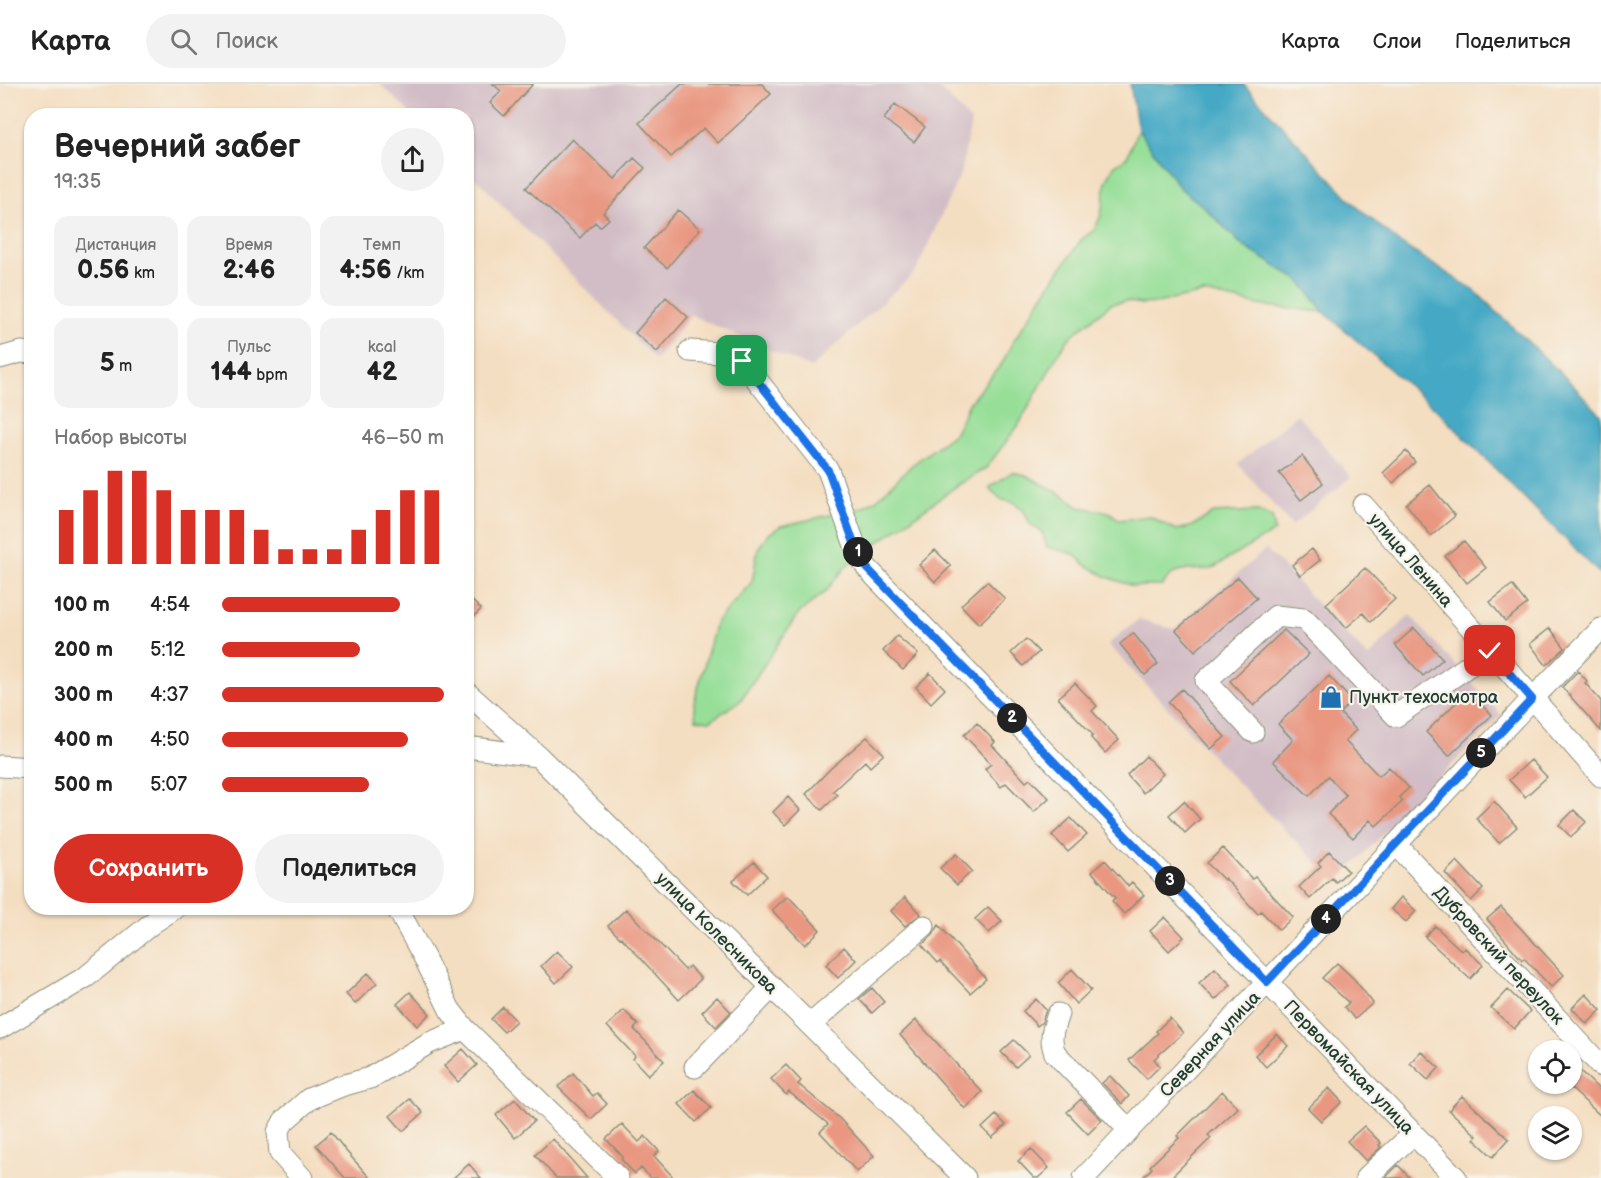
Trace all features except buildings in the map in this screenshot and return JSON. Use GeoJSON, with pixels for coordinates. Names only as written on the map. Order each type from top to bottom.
{"type":"FeatureCollection","features":[{"type":"Feature","properties":{"kind":"street","name":"Первомайская улица"},"geometry":{"type":"LineString","coordinates":[[690,351],[720,353],[742,361],[828,470],[854,542],[867,568],[1456,1178]]}},
{"type":"Feature","properties":{"kind":"street"},"geometry":{"type":"LineString","coordinates":[[0,358],[24,352]]}},
{"type":"Feature","properties":{"kind":"street","name":"улица Ленина"},"geometry":{"type":"LineString","coordinates":[[1363,505],[1601,776]]}},
{"type":"Feature","properties":{"kind":"street"},"geometry":{"type":"LineString","coordinates":[[1253,732],[1206,681],[1276,616],[1304,619],[1396,716],[1490,651]]}},
{"type":"Feature","properties":{"kind":"street","name":"Северная улица"},"geometry":{"type":"LineString","coordinates":[[1084,1178],[1532,699],[1601,629]]}},
{"type":"Feature","properties":{"kind":"street","name":"улица Колесникова"},"geometry":{"type":"LineString","coordinates":[[474,699],[538,756],[965,1178]]}},
{"type":"Feature","properties":{"kind":"street"},"geometry":{"type":"LineString","coordinates":[[474,748],[538,756]]}},
{"type":"Feature","properties":{"kind":"street"},"geometry":{"type":"LineString","coordinates":[[0,766],[24,768]]}},
{"type":"Feature","properties":{"kind":"street","name":"Дубровский переулок"},"geometry":{"type":"LineString","coordinates":[[1396,844],[1601,1066]]}},
{"type":"Feature","properties":{"kind":"street"},"geometry":{"type":"LineString","coordinates":[[0,1028],[86,977],[164,915]]}},
{"type":"Feature","properties":{"kind":"street"},"geometry":{"type":"LineString","coordinates":[[401,915],[450,1010],[465,1029],[618,1178]]}},
{"type":"Feature","properties":{"kind":"street"},"geometry":{"type":"LineString","coordinates":[[810,1025],[924,926]]}},
{"type":"Feature","properties":{"kind":"street"},"geometry":{"type":"LineString","coordinates":[[695,1067],[772,987]]}},
{"type":"Feature","properties":{"kind":"street"},"geometry":{"type":"LineString","coordinates":[[1058,1014],[1051,1035],[1055,1053],[1129,1130]]}},
{"type":"Feature","properties":{"kind":"street"},"geometry":{"type":"LineString","coordinates":[[302,1178],[280,1153],[278,1132],[284,1121],[309,1100],[341,1086],[370,1078],[429,1043],[465,1029]]}},
{"type":"Feature","properties":{"kind":"street"},"geometry":{"type":"LineString","coordinates":[[1366,1178],[1413,1134]]}},
{"type":"Feature","properties":{"kind":"shaded area"},"geometry":{"type":"Polygon","coordinates":[[[380,84],[935,84],[971,121],[961,172],[916,271],[811,368],[691,315],[656,360],[474,177],[474,108],[405,108],[380,84]]]}},
{"type":"Feature","properties":{"kind":"shaded area"},"geometry":{"type":"Polygon","coordinates":[[[1297,414],[1351,477],[1292,526],[1238,464],[1297,414]]]}},
{"type":"Feature","properties":{"kind":"shaded area"},"geometry":{"type":"Polygon","coordinates":[[[1266,549],[1368,657],[1410,615],[1501,715],[1336,882],[1231,776],[1108,644],[1139,619],[1174,629],[1266,549]]]}},
{"type":"Feature","properties":{"kind":"green space"},"geometry":{"type":"Polygon","coordinates":[[[1138,130],[1180,188],[1204,207],[1243,246],[1300,281],[1324,312],[1264,306],[1204,293],[1156,303],[1141,304],[1126,301],[1111,304],[1071,336],[1061,349],[1018,426],[986,468],[958,485],[847,565],[826,591],[798,614],[740,701],[710,721],[696,719],[694,703],[716,622],[752,582],[758,549],[767,535],[781,526],[861,508],[877,499],[912,465],[954,434],[970,402],[1003,362],[1011,345],[1049,286],[1081,240],[1095,229],[1101,215],[1106,182],[1114,166],[1127,157],[1138,130]]]}},
{"type":"Feature","properties":{"kind":"green space"},"geometry":{"type":"Polygon","coordinates":[[[1012,472],[1026,475],[1064,496],[1078,507],[1109,512],[1120,520],[1149,516],[1176,530],[1190,527],[1214,513],[1258,511],[1272,517],[1275,531],[1211,569],[1182,570],[1170,575],[1162,586],[1133,586],[1107,577],[1084,564],[1074,554],[1047,547],[1042,532],[1030,524],[1024,511],[1015,503],[1000,499],[989,488],[1012,472]]]}},
{"type":"Feature","properties":{"kind":"water"},"geometry":{"type":"Polygon","coordinates":[[[1130,84],[1243,84],[1355,205],[1401,244],[1475,291],[1569,381],[1601,415],[1601,575],[1439,412],[1324,312],[1300,281],[1243,246],[1204,207],[1180,188],[1138,130],[1130,84]]]}},
{"type":"Feature","properties":{"kind":"place","name":"Пункт техосмотра"},"geometry":{"type":"Point","coordinates":[1331,697]}},
{"type":"Feature","properties":{"kind":"route"},"geometry":{"type":"LineString","coordinates":[[742,361],[828,470],[857,551],[867,568],[1267,982],[1532,699],[1490,651]]}}]}
